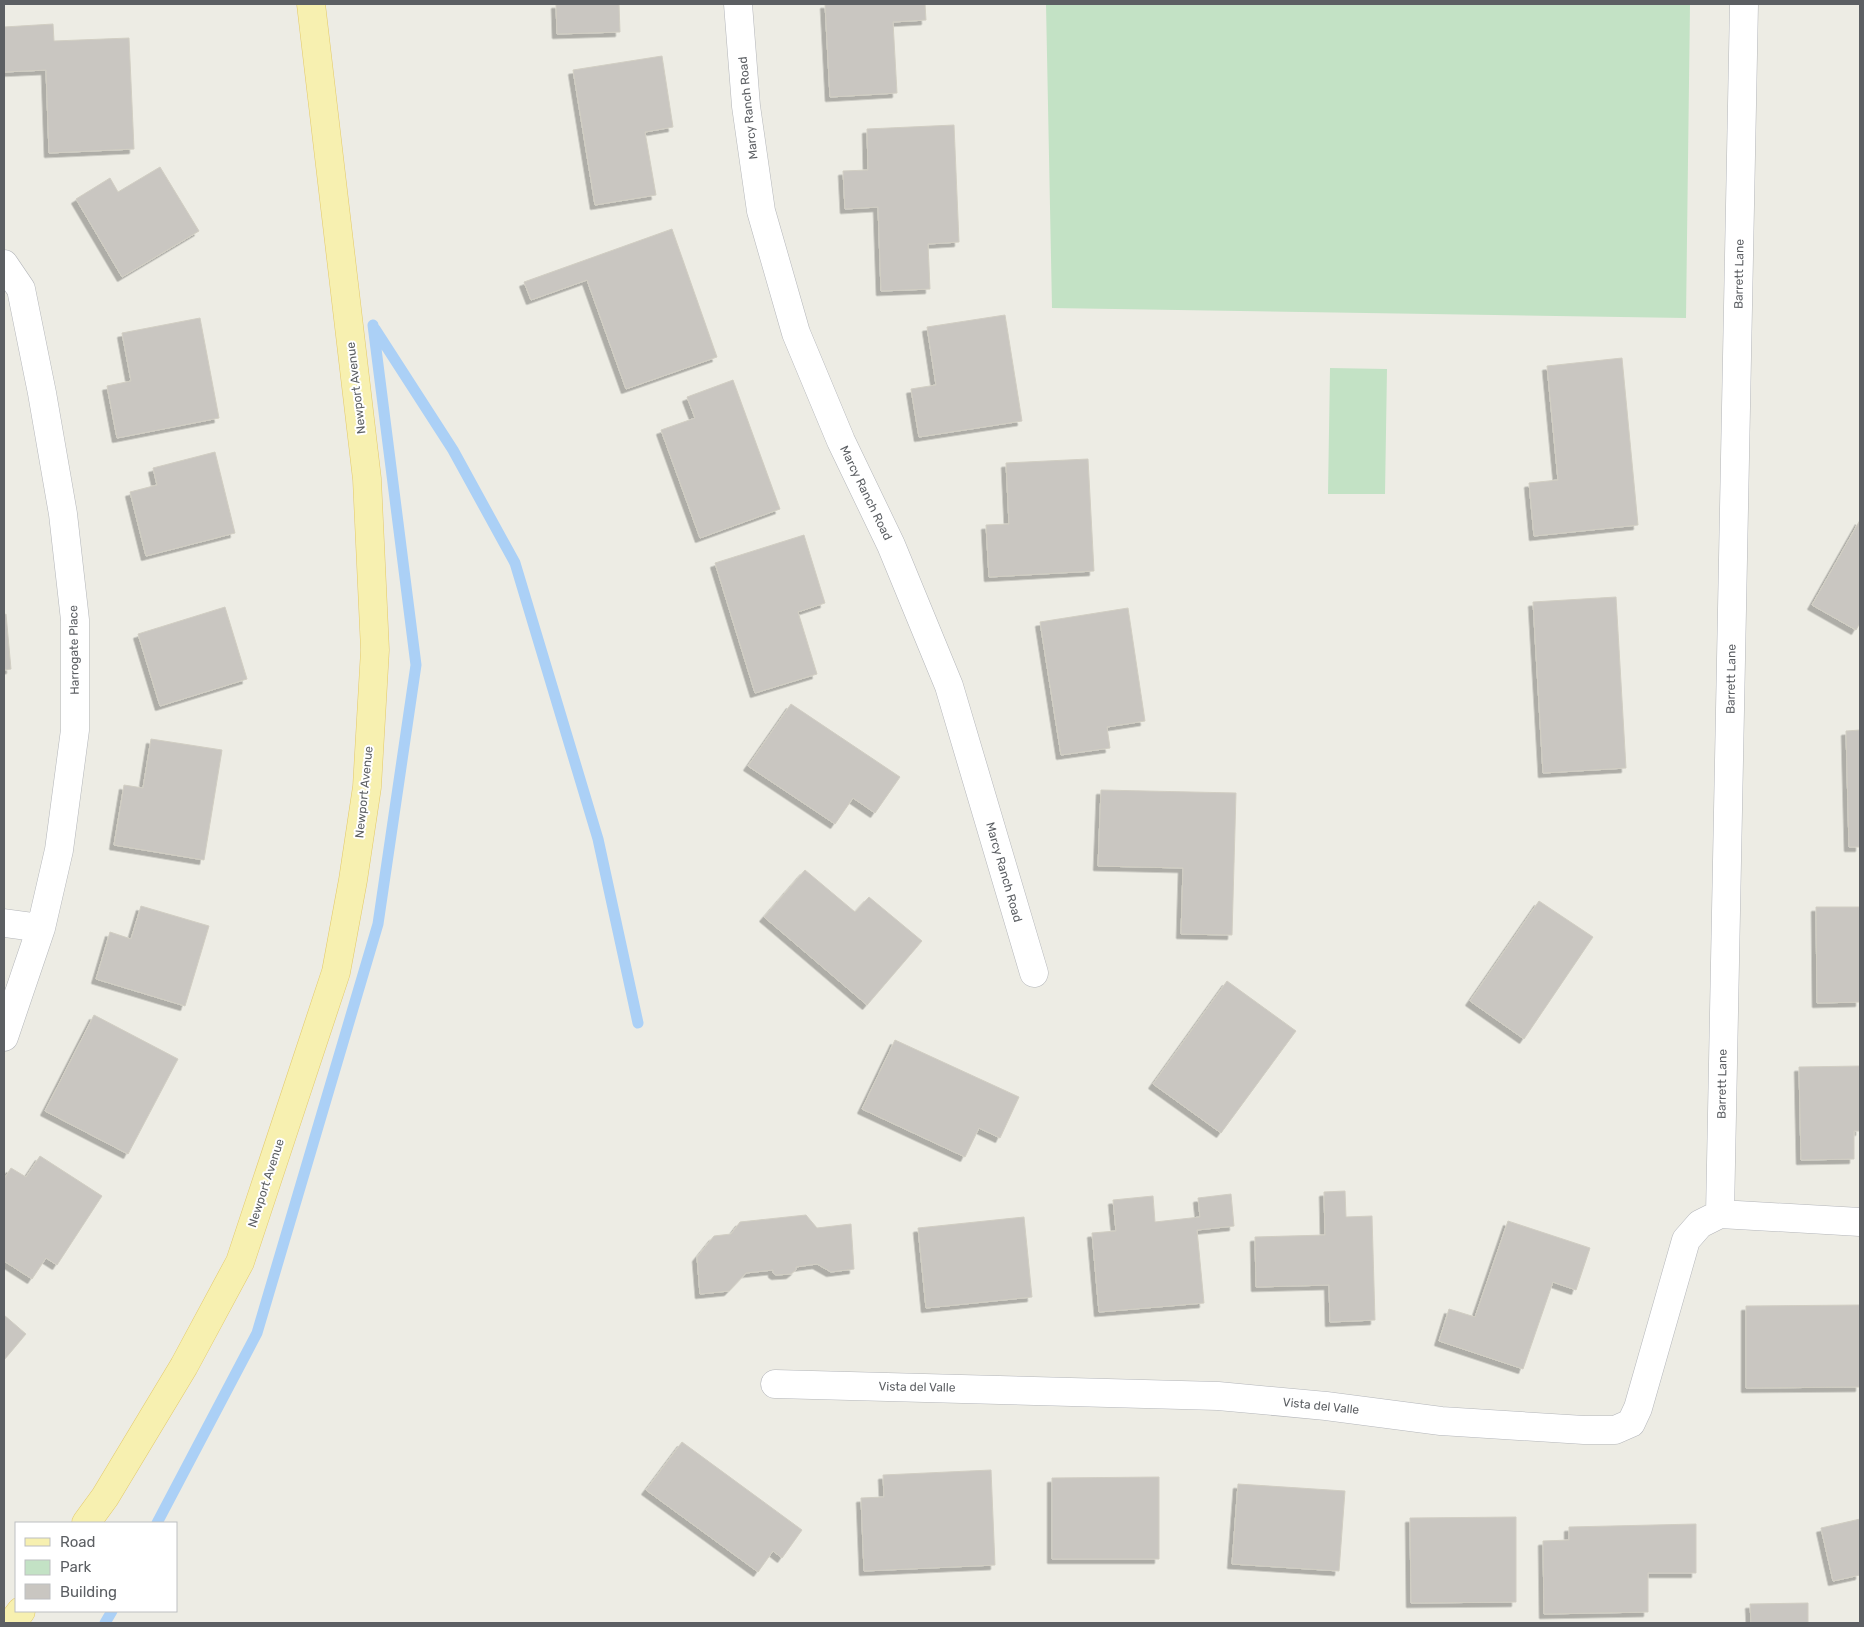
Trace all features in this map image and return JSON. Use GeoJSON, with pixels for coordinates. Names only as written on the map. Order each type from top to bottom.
{"type":"FeatureCollection","features":[{"type":"Feature","properties":{"kind":"main road","name":"Newport Avenue"},"geometry":{"type":"LineString","coordinates":[[87,1522],[184,1366],[240,1262],[336,972],[363,815],[367,787],[375,650],[367,479],[310,4]]}},
{"type":"Feature","properties":{"kind":"main road"},"geometry":{"type":"LineString","coordinates":[[12,1623],[20,1612]]}},
{"type":"Feature","properties":{"kind":"street","name":"Marcy Ranch Road"},"geometry":{"type":"LineString","coordinates":[[738,4],[746,106],[761,211],[796,333],[840,441],[891,545],[949,686],[1034,973]]}},
{"type":"Feature","properties":{"kind":"street","name":"Barrett Lane"},"geometry":{"type":"LineString","coordinates":[[1720,1214],[1744,4]]}},
{"type":"Feature","properties":{"kind":"street","name":"Harrogate Place"},"geometry":{"type":"LineString","coordinates":[[4,264],[21,289],[42,393],[63,514],[75,620],[75,730],[59,850],[41,928],[4,1037]]}},
{"type":"Feature","properties":{"kind":"street"},"geometry":{"type":"LineString","coordinates":[[4,924],[41,928]]}},
{"type":"Feature","properties":{"kind":"street"},"geometry":{"type":"LineString","coordinates":[[1720,1214],[1860,1222]]}},
{"type":"Feature","properties":{"kind":"street","name":"Vista del Valle"},"geometry":{"type":"LineString","coordinates":[[775,1384],[1218,1396],[1326,1406],[1441,1421],[1544,1428],[1615,1430],[1631,1423],[1638,1408],[1686,1240],[1700,1224],[1720,1214]]}},
{"type":"Feature","properties":{"kind":"green space"},"geometry":{"type":"Polygon","coordinates":[[[1046,4],[1690,4],[1686,318],[1052,308],[1046,4]]]}},
{"type":"Feature","properties":{"kind":"green space"},"geometry":{"type":"Polygon","coordinates":[[[1330,368],[1387,369],[1385,494],[1328,494],[1330,368]]]}},
{"type":"Feature","properties":{"kind":"building"},"geometry":{"type":"Polygon","coordinates":[[[556,4],[619,4],[620,32],[557,34],[556,4]]]}},
{"type":"Feature","properties":{"kind":"building"},"geometry":{"type":"Polygon","coordinates":[[[825,4],[925,4],[926,20],[893,22],[897,93],[830,97],[825,4]]]}},
{"type":"Feature","properties":{"kind":"building"},"geometry":{"type":"Polygon","coordinates":[[[53,24],[54,41],[129,38],[134,149],[49,153],[46,70],[4,72],[4,27],[53,24]]]}},
{"type":"Feature","properties":{"kind":"building"},"geometry":{"type":"Polygon","coordinates":[[[662,56],[673,127],[645,132],[656,195],[595,205],[573,70],[662,56]]]}},
{"type":"Feature","properties":{"kind":"building"},"geometry":{"type":"Polygon","coordinates":[[[954,125],[959,242],[928,244],[930,289],[881,291],[878,207],[845,209],[843,171],[868,170],[867,129],[954,125]]]}},
{"type":"Feature","properties":{"kind":"building"},"geometry":{"type":"Polygon","coordinates":[[[160,167],[199,231],[122,277],[76,199],[110,178],[118,192],[160,167]]]}},
{"type":"Feature","properties":{"kind":"building"},"geometry":{"type":"Polygon","coordinates":[[[672,229],[717,357],[626,389],[587,280],[531,300],[524,282],[672,229]]]}},
{"type":"Feature","properties":{"kind":"building"},"geometry":{"type":"Polygon","coordinates":[[[1005,315],[1022,421],[919,437],[911,389],[936,385],[927,327],[1005,315]]]}},
{"type":"Feature","properties":{"kind":"building"},"geometry":{"type":"Polygon","coordinates":[[[200,318],[219,418],[117,438],[107,386],[131,381],[122,333],[200,318]]]}},
{"type":"Feature","properties":{"kind":"building"},"geometry":{"type":"Polygon","coordinates":[[[1622,358],[1638,525],[1534,536],[1529,483],[1558,480],[1547,366],[1622,358]]]}},
{"type":"Feature","properties":{"kind":"building"},"geometry":{"type":"Polygon","coordinates":[[[733,380],[780,509],[700,538],[661,430],[695,418],[687,397],[733,380]]]}},
{"type":"Feature","properties":{"kind":"building"},"geometry":{"type":"Polygon","coordinates":[[[215,452],[235,533],[146,556],[130,492],[157,485],[153,468],[215,452]]]}},
{"type":"Feature","properties":{"kind":"building"},"geometry":{"type":"Polygon","coordinates":[[[1088,459],[1094,571],[989,577],[986,525],[1009,524],[1006,463],[1088,459]]]}},
{"type":"Feature","properties":{"kind":"building"},"geometry":{"type":"Polygon","coordinates":[[[1860,520],[1860,623],[1856,630],[1812,605],[1860,520]]]}},
{"type":"Feature","properties":{"kind":"building"},"geometry":{"type":"Polygon","coordinates":[[[804,535],[825,603],[798,612],[817,674],[755,693],[715,563],[804,535]]]}},
{"type":"Feature","properties":{"kind":"building"},"geometry":{"type":"Polygon","coordinates":[[[1616,597],[1626,768],[1543,773],[1533,602],[1616,597]]]}},
{"type":"Feature","properties":{"kind":"building"},"geometry":{"type":"Polygon","coordinates":[[[225,607],[247,679],[160,706],[138,634],[225,607]]]}},
{"type":"Feature","properties":{"kind":"building"},"geometry":{"type":"Polygon","coordinates":[[[1128,608],[1145,721],[1107,727],[1110,748],[1061,755],[1040,622],[1128,608]]]}},
{"type":"Feature","properties":{"kind":"building"},"geometry":{"type":"Polygon","coordinates":[[[6,614],[11,669],[4,670],[4,615],[6,614]]]}},
{"type":"Feature","properties":{"kind":"building"},"geometry":{"type":"Polygon","coordinates":[[[791,704],[900,777],[875,813],[853,798],[835,824],[748,766],[791,704]]]}},
{"type":"Feature","properties":{"kind":"building"},"geometry":{"type":"Polygon","coordinates":[[[1860,730],[1860,847],[1849,847],[1846,731],[1860,730]]]}},
{"type":"Feature","properties":{"kind":"building"},"geometry":{"type":"Polygon","coordinates":[[[151,739],[222,750],[204,860],[114,845],[124,785],[143,788],[151,739]]]}},
{"type":"Feature","properties":{"kind":"building"},"geometry":{"type":"Polygon","coordinates":[[[1101,790],[1236,793],[1232,935],[1181,934],[1183,868],[1098,866],[1101,790]]]}},
{"type":"Feature","properties":{"kind":"building"},"geometry":{"type":"Polygon","coordinates":[[[805,870],[855,912],[869,897],[922,941],[867,1005],[764,917],[805,870]]]}},
{"type":"Feature","properties":{"kind":"building"},"geometry":{"type":"Polygon","coordinates":[[[1539,901],[1593,937],[1524,1039],[1470,1001],[1539,901]]]}},
{"type":"Feature","properties":{"kind":"building"},"geometry":{"type":"Polygon","coordinates":[[[141,906],[209,926],[185,1006],[96,979],[110,932],[131,939],[141,906]]]}},
{"type":"Feature","properties":{"kind":"building"},"geometry":{"type":"Polygon","coordinates":[[[1816,907],[1860,907],[1860,1002],[1817,1003],[1816,907]]]}},
{"type":"Feature","properties":{"kind":"building"},"geometry":{"type":"Polygon","coordinates":[[[1227,981],[1296,1031],[1221,1133],[1153,1084],[1227,981]]]}},
{"type":"Feature","properties":{"kind":"building"},"geometry":{"type":"Polygon","coordinates":[[[94,1015],[178,1059],[128,1154],[45,1111],[94,1015]]]}},
{"type":"Feature","properties":{"kind":"building"},"geometry":{"type":"Polygon","coordinates":[[[895,1040],[1019,1097],[1000,1138],[979,1128],[965,1157],[862,1109],[895,1040]]]}},
{"type":"Feature","properties":{"kind":"building"},"geometry":{"type":"Polygon","coordinates":[[[1860,1066],[1860,1131],[1854,1131],[1854,1159],[1801,1160],[1799,1067],[1860,1066]]]}},
{"type":"Feature","properties":{"kind":"building"},"geometry":{"type":"Polygon","coordinates":[[[40,1156],[102,1196],[57,1265],[46,1258],[32,1279],[4,1261],[4,1179],[11,1168],[26,1177],[40,1156]]]}},
{"type":"Feature","properties":{"kind":"building"},"geometry":{"type":"Polygon","coordinates":[[[1345,1191],[1346,1217],[1372,1216],[1375,1320],[1330,1322],[1329,1285],[1256,1287],[1255,1237],[1325,1235],[1324,1192],[1345,1191]]]}},
{"type":"Feature","properties":{"kind":"building"},"geometry":{"type":"Polygon","coordinates":[[[1231,1194],[1234,1226],[1197,1230],[1204,1303],[1099,1312],[1092,1233],[1116,1231],[1113,1200],[1153,1196],[1155,1222],[1200,1217],[1198,1198],[1231,1194]]]}},
{"type":"Feature","properties":{"kind":"building"},"geometry":{"type":"Polygon","coordinates":[[[806,1215],[817,1228],[851,1224],[854,1269],[831,1272],[817,1264],[796,1267],[796,1270],[791,1274],[776,1275],[773,1273],[773,1270],[746,1273],[729,1291],[700,1294],[697,1257],[714,1236],[731,1234],[740,1222],[806,1215]]]}},
{"type":"Feature","properties":{"kind":"building"},"geometry":{"type":"Polygon","coordinates":[[[1024,1217],[1032,1297],[926,1308],[918,1228],[1024,1217]]]}},
{"type":"Feature","properties":{"kind":"building"},"geometry":{"type":"Polygon","coordinates":[[[1508,1221],[1590,1248],[1576,1290],[1553,1282],[1523,1369],[1439,1341],[1449,1309],[1475,1317],[1508,1221]]]}},
{"type":"Feature","properties":{"kind":"building"},"geometry":{"type":"Polygon","coordinates":[[[1860,1305],[1860,1387],[1746,1388],[1746,1306],[1860,1305]]]}},
{"type":"Feature","properties":{"kind":"building"},"geometry":{"type":"Polygon","coordinates":[[[4,1315],[26,1334],[4,1360],[4,1315]]]}},
{"type":"Feature","properties":{"kind":"building"},"geometry":{"type":"Polygon","coordinates":[[[682,1442],[802,1530],[782,1558],[773,1551],[758,1572],[646,1490],[682,1442]]]}},
{"type":"Feature","properties":{"kind":"building"},"geometry":{"type":"Polygon","coordinates":[[[991,1470],[995,1565],[864,1571],[861,1498],[884,1497],[883,1475],[991,1470]]]}},
{"type":"Feature","properties":{"kind":"building"},"geometry":{"type":"Polygon","coordinates":[[[1159,1477],[1159,1559],[1052,1559],[1052,1478],[1159,1477]]]}},
{"type":"Feature","properties":{"kind":"building"},"geometry":{"type":"Polygon","coordinates":[[[1238,1484],[1345,1491],[1339,1571],[1232,1564],[1238,1484]]]}},
{"type":"Feature","properties":{"kind":"building"},"geometry":{"type":"Polygon","coordinates":[[[1516,1517],[1516,1602],[1411,1603],[1410,1518],[1516,1517]]]}},
{"type":"Feature","properties":{"kind":"building"},"geometry":{"type":"Polygon","coordinates":[[[1860,1519],[1860,1575],[1833,1581],[1821,1528],[1860,1519]]]}},
{"type":"Feature","properties":{"kind":"building"},"geometry":{"type":"Polygon","coordinates":[[[1696,1524],[1696,1573],[1648,1573],[1648,1612],[1544,1614],[1543,1541],[1569,1540],[1569,1527],[1696,1524]]]}},
{"type":"Feature","properties":{"kind":"building"},"geometry":{"type":"Polygon","coordinates":[[[1808,1603],[1808,1623],[1751,1623],[1750,1604],[1808,1603]]]}},
{"type":"Feature","properties":{"kind":"waterway"},"geometry":{"type":"LineString","coordinates":[[158,1522],[257,1333],[378,924],[416,665],[373,325]]}},
{"type":"Feature","properties":{"kind":"waterway"},"geometry":{"type":"LineString","coordinates":[[375,329],[453,450],[515,563],[598,839],[638,1023]]}},
{"type":"Feature","properties":{"kind":"waterway"},"geometry":{"type":"LineString","coordinates":[[105,1623],[111,1612]]}}]}
